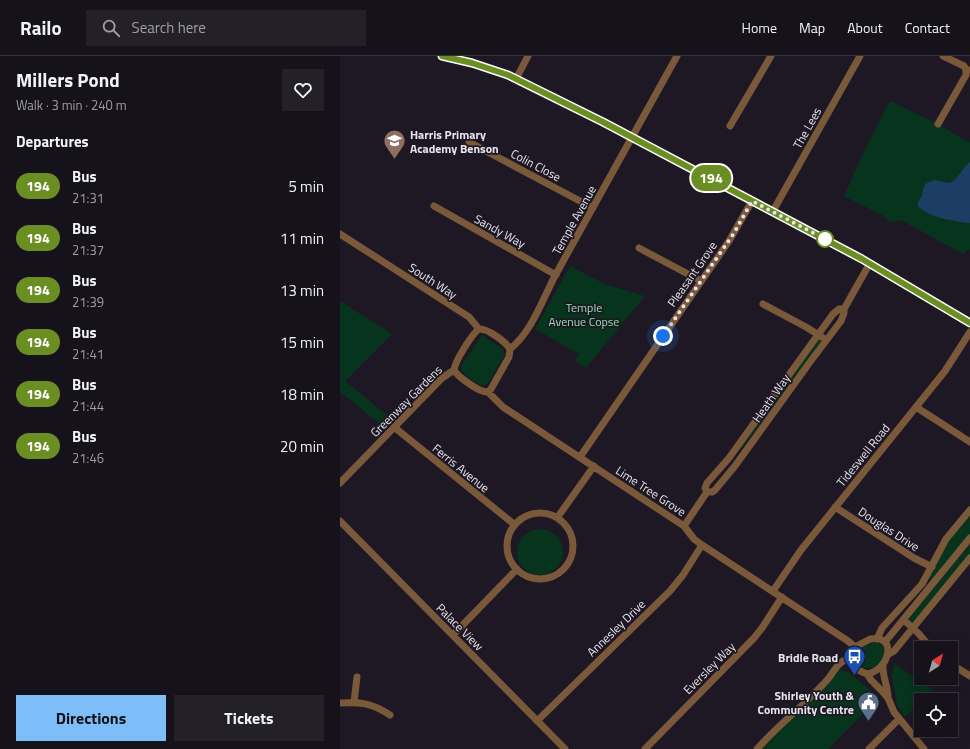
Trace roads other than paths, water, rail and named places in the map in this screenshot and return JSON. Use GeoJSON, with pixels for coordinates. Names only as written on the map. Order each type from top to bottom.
{"type":"FeatureCollection","features":[{"type":"Feature","properties":{"kind":"street"},"geometry":{"type":"LineString","coordinates":[[442,56],[483,66],[516,79],[633,137],[870,263],[970,323]]}},
{"type":"Feature","properties":{"kind":"street"},"geometry":{"type":"LineString","coordinates":[[516,79],[528,56]]}},
{"type":"Feature","properties":{"kind":"street","name":"Temple Avenue"},"geometry":{"type":"LineString","coordinates":[[488,392],[509,356],[510,348],[524,334],[677,56]]}},
{"type":"Feature","properties":{"kind":"street"},"geometry":{"type":"LineString","coordinates":[[730,126],[770,56]]}},
{"type":"Feature","properties":{"kind":"street","name":"The Lees"},"geometry":{"type":"LineString","coordinates":[[773,211],[860,56]]}},
{"type":"Feature","properties":{"kind":"street"},"geometry":{"type":"LineString","coordinates":[[938,124],[968,70],[962,65],[943,56]]}},
{"type":"Feature","properties":{"kind":"street","name":"Colin Close"},"geometry":{"type":"LineString","coordinates":[[469,142],[593,208]]}},
{"type":"Feature","properties":{"kind":"street","name":"Pleasant Grove"},"geometry":{"type":"LineString","coordinates":[[580,457],[734,233],[752,201]]}},
{"type":"Feature","properties":{"kind":"street","name":"Sandy Way"},"geometry":{"type":"LineString","coordinates":[[434,206],[556,275]]}},
{"type":"Feature","properties":{"kind":"street","name":"South Way"},"geometry":{"type":"LineString","coordinates":[[340,234],[469,317],[479,329],[486,330],[510,348]]}},
{"type":"Feature","properties":{"kind":"street"},"geometry":{"type":"LineString","coordinates":[[639,248],[701,281]]}},
{"type":"Feature","properties":{"kind":"street","name":"Heath Way"},"geometry":{"type":"LineString","coordinates":[[707,492],[712,492],[715,490],[743,456],[841,321],[844,309],[870,263]]}},
{"type":"Feature","properties":{"kind":"street"},"geometry":{"type":"LineString","coordinates":[[763,304],[818,334],[826,340]]}},
{"type":"Feature","properties":{"kind":"street","name":"Heath Way"},"geometry":{"type":"LineString","coordinates":[[684,526],[707,492],[705,488],[707,483],[735,450],[833,314],[836,311],[844,309]]}},
{"type":"Feature","properties":{"kind":"street","name":"Greenway Gardens"},"geometry":{"type":"LineString","coordinates":[[340,483],[442,378],[454,370],[459,357],[479,329]]}},
{"type":"Feature","properties":{"kind":"street","name":"Tideswell Road"},"geometry":{"type":"LineString","coordinates":[[773,591],[801,550],[954,358],[970,332]]}},
{"type":"Feature","properties":{"kind":"street","name":"Lime Tree Grove"},"geometry":{"type":"LineString","coordinates":[[454,370],[459,376],[482,392],[488,392],[503,407],[684,526],[694,539],[702,545],[855,647]]}},
{"type":"Feature","properties":{"kind":"street"},"geometry":{"type":"LineString","coordinates":[[916,407],[970,442]]}},
{"type":"Feature","properties":{"kind":"street","name":"Ferris Avenue"},"geometry":{"type":"LineString","coordinates":[[394,427],[515,525]]}},
{"type":"Feature","properties":{"kind":"street"},"geometry":{"type":"LineString","coordinates":[[735,450],[743,456]]}},
{"type":"Feature","properties":{"kind":"street"},"geometry":{"type":"LineString","coordinates":[[557,518],[594,466]]}},
{"type":"Feature","properties":{"kind":"street","name":"Douglas Drive"},"geometry":{"type":"LineString","coordinates":[[836,507],[914,558],[932,568]]}},
{"type":"Feature","properties":{"kind":"street"},"geometry":{"type":"LineString","coordinates":[[877,639],[882,628],[916,592],[932,568],[946,539],[970,510]]}},
{"type":"Feature","properties":{"kind":"street"},"geometry":{"type":"LineString","coordinates":[[538,514],[544,514],[557,518],[567,527],[572,540],[572,554],[566,566],[555,575],[542,579],[528,577],[517,569],[511,562],[507,542],[515,525],[525,517],[538,514]]}},
{"type":"Feature","properties":{"kind":"street","name":"Palace View"},"geometry":{"type":"LineString","coordinates":[[340,521],[565,749]]}},
{"type":"Feature","properties":{"kind":"street"},"geometry":{"type":"LineString","coordinates":[[884,642],[904,620],[970,538]]}},
{"type":"Feature","properties":{"kind":"street","name":"Annesley Drive"},"geometry":{"type":"LineString","coordinates":[[537,721],[670,591],[683,575],[702,545]]}},
{"type":"Feature","properties":{"kind":"street"},"geometry":{"type":"LineString","coordinates":[[867,674],[874,672],[883,664],[889,654],[894,651],[970,558]]}},
{"type":"Feature","properties":{"kind":"street"},"geometry":{"type":"LineString","coordinates":[[453,636],[517,569]]}},
{"type":"Feature","properties":{"kind":"street","name":"Eversley Way"},"geometry":{"type":"LineString","coordinates":[[645,749],[754,638],[782,597]]}},
{"type":"Feature","properties":{"kind":"street"},"geometry":{"type":"LineString","coordinates":[[904,620],[925,641]]}},
{"type":"Feature","properties":{"kind":"street"},"geometry":{"type":"LineString","coordinates":[[888,698],[867,674],[853,666],[849,658],[850,652],[855,647],[870,639],[877,639],[884,642],[887,646],[889,654]]}},
{"type":"Feature","properties":{"kind":"street"},"geometry":{"type":"LineString","coordinates":[[757,749],[817,691],[841,661],[849,658]]}},
{"type":"Feature","properties":{"kind":"street"},"geometry":{"type":"LineString","coordinates":[[883,664],[891,708],[924,749]]}},
{"type":"Feature","properties":{"kind":"street"},"geometry":{"type":"LineString","coordinates":[[958,668],[970,676]]}},
{"type":"Feature","properties":{"kind":"street"},"geometry":{"type":"LineString","coordinates":[[354,702],[357,677]]}},
{"type":"Feature","properties":{"kind":"street"},"geometry":{"type":"LineString","coordinates":[[340,703],[354,702],[377,706],[390,715]]}},
{"type":"Feature","properties":{"kind":"street"},"geometry":{"type":"LineString","coordinates":[[868,749],[899,719]]}},
{"type":"Feature","properties":{"kind":"water"},"geometry":{"type":"Polygon","coordinates":[[[970,162],[970,223],[935,216],[922,210],[918,206],[918,202],[922,196],[925,184],[934,180],[950,183],[970,162]]]}},
{"type":"Feature","properties":{"kind":"place","name":"Harris Primary Academy Benson"},"geometry":{"type":"Point","coordinates":[395,160]}},
{"type":"Feature","properties":{"kind":"place","name":"Bridle Road"},"geometry":{"type":"Point","coordinates":[854,676]}},
{"type":"Feature","properties":{"kind":"place","name":"Shirley Youth & Community Centre"},"geometry":{"type":"Point","coordinates":[869,722]}},
{"type":"Feature","properties":{"kind":"park label","name":"Temple Avenue Copse"},"geometry":{"type":"Point","coordinates":[584,314]}}]}
